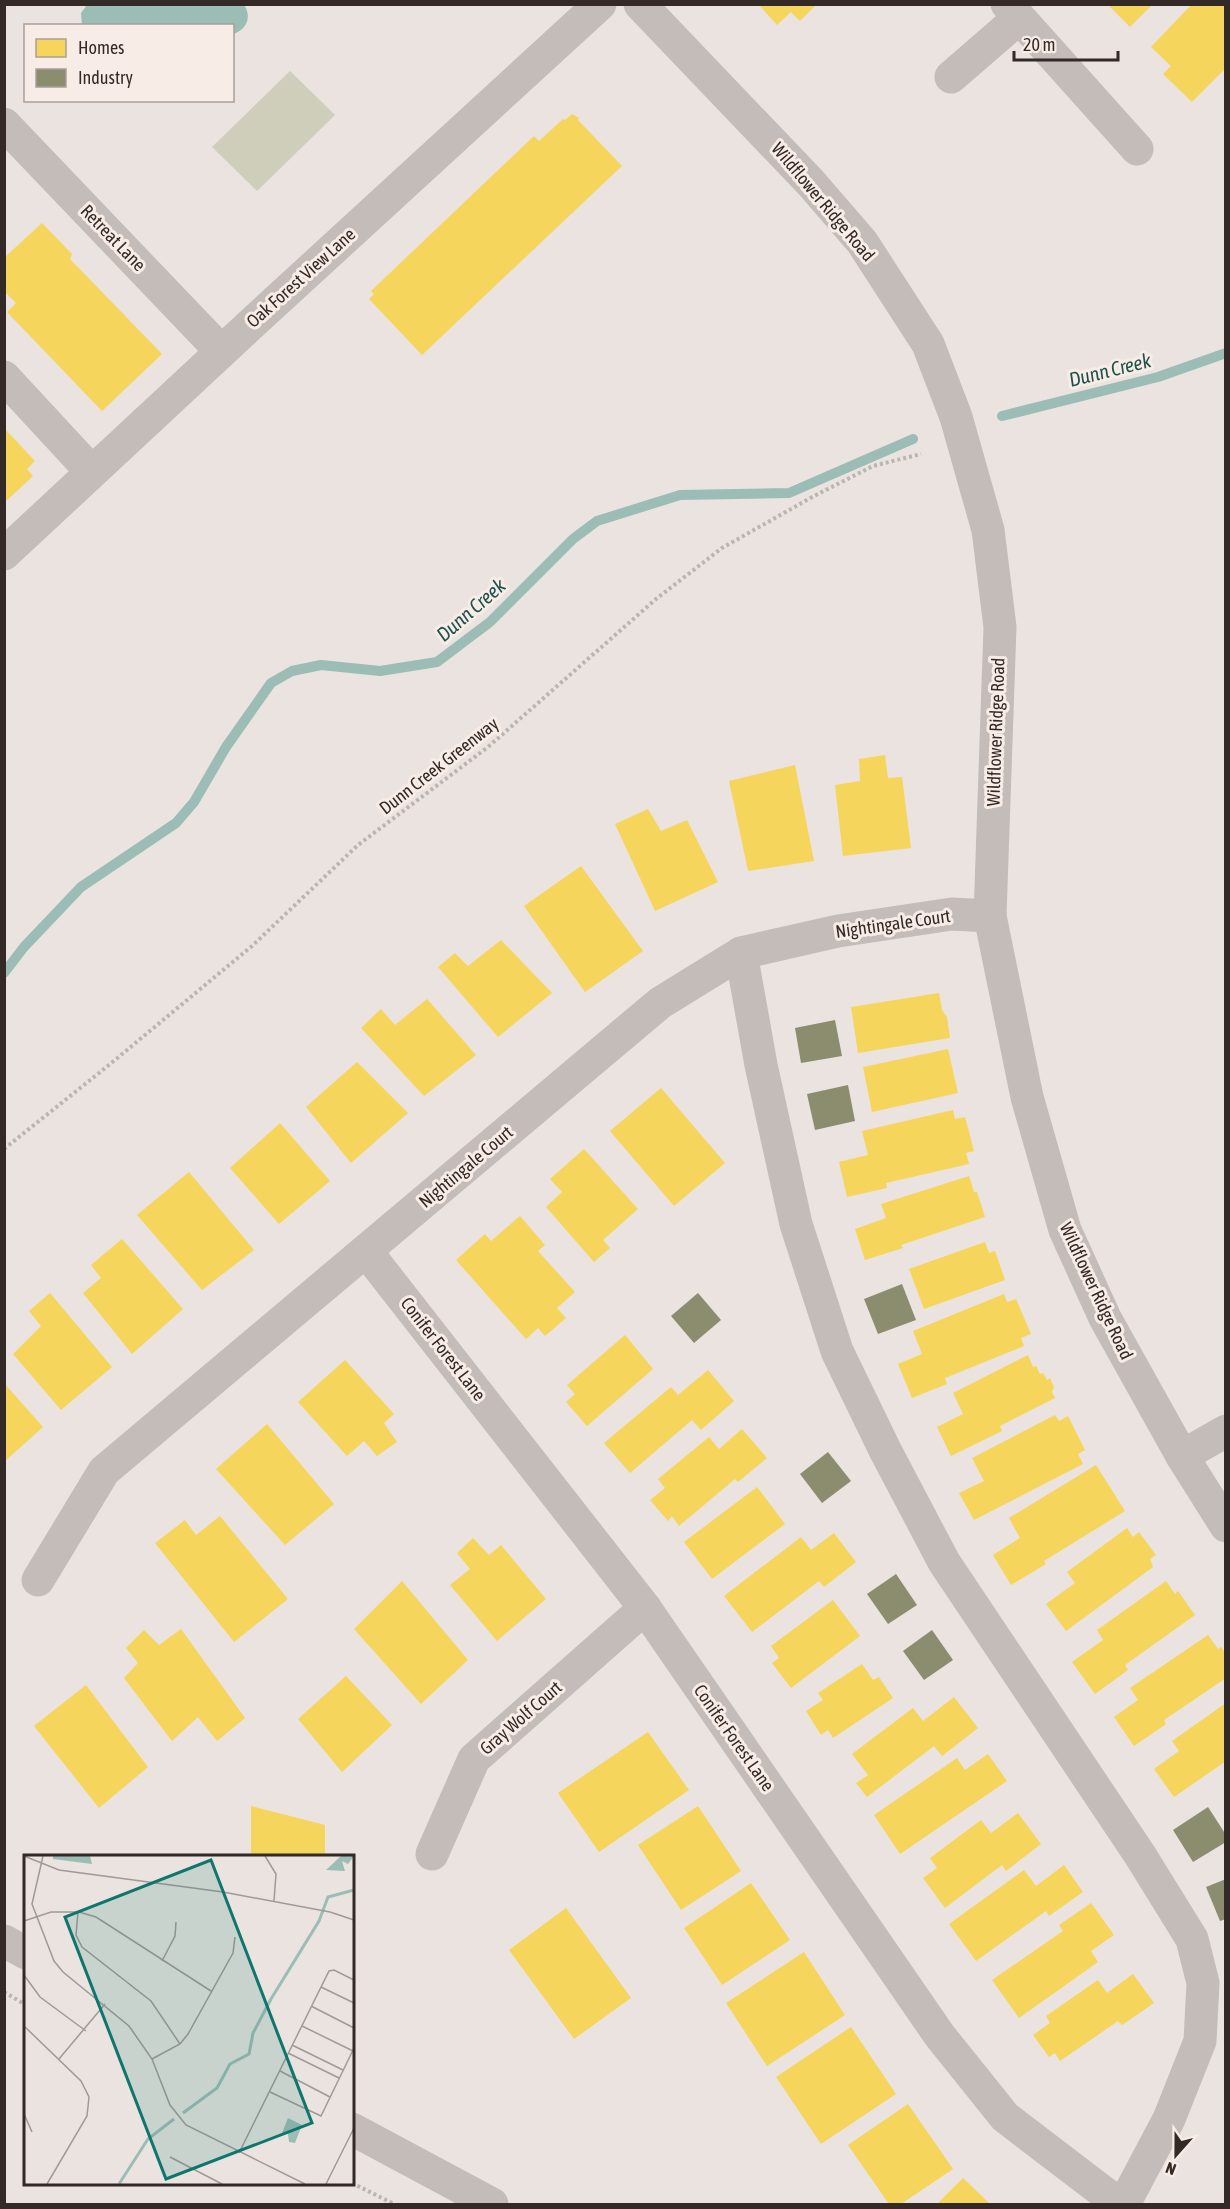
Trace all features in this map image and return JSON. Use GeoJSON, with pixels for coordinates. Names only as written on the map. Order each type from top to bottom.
{"type":"FeatureCollection","features":[{"type":"Feature","properties":{"kind":"street","name":"Oak Forest View Lane"},"geometry":{"type":"LineString","coordinates":[[4,554],[221,351],[600,4]]}},
{"type":"Feature","properties":{"kind":"street","name":"Wildflower Ridge Road"},"geometry":{"type":"LineString","coordinates":[[640,4],[811,183],[862,242],[928,344],[956,417],[988,530],[1000,627],[990,916],[1027,1097],[1065,1230],[1105,1318],[1182,1456],[1226,1526]]}},
{"type":"Feature","properties":{"kind":"street"},"geometry":{"type":"LineString","coordinates":[[951,77],[1013,11],[1137,149]]}},
{"type":"Feature","properties":{"kind":"street","name":"Retreat Lane"},"geometry":{"type":"LineString","coordinates":[[4,124],[221,351]]}},
{"type":"Feature","properties":{"kind":"street"},"geometry":{"type":"LineString","coordinates":[[4,377],[91,471]]}},
{"type":"Feature","properties":{"kind":"street","name":"Nightingale Court"},"geometry":{"type":"LineString","coordinates":[[38,1580],[104,1471],[660,1003],[741,953],[838,931],[952,915],[990,916]]}},
{"type":"Feature","properties":{"kind":"street"},"geometry":{"type":"LineString","coordinates":[[741,953],[761,1065],[796,1224],[837,1350],[885,1450],[944,1562],[1140,1855],[1192,1939],[1203,1983],[1200,2041],[1169,2119],[1121,2205]]}},
{"type":"Feature","properties":{"kind":"street","name":"Conifer Forest Lane"},"geometry":{"type":"LineString","coordinates":[[366,1251],[645,1608],[940,2036],[1005,2117],[1121,2205]]}},
{"type":"Feature","properties":{"kind":"street"},"geometry":{"type":"LineString","coordinates":[[1182,1456],[1226,1431]]}},
{"type":"Feature","properties":{"kind":"street","name":"Gray Wolf Court"},"geometry":{"type":"LineString","coordinates":[[432,1854],[474,1759],[645,1608]]}},
{"type":"Feature","properties":{"kind":"street"},"geometry":{"type":"LineString","coordinates":[[4,1941],[24,1952]]}},
{"type":"Feature","properties":{"kind":"street"},"geometry":{"type":"LineString","coordinates":[[354,2130],[492,2205]]}},
{"type":"Feature","properties":{"kind":"path","name":"Dunn Creek Greenway"},"geometry":{"type":"LineString","coordinates":[[4,1149],[110,1065],[252,946],[358,845],[488,747],[656,599],[722,548],[873,466],[921,454]]}},
{"type":"Feature","properties":{"kind":"path"},"geometry":{"type":"LineString","coordinates":[[4,1992],[24,2004]]}},
{"type":"Feature","properties":{"kind":"path"},"geometry":{"type":"LineString","coordinates":[[354,2184],[394,2205]]}},
{"type":"Feature","properties":{"kind":"green space"},"geometry":{"type":"Polygon","coordinates":[[[290,71],[335,115],[257,191],[212,147],[290,71]]]}},
{"type":"Feature","properties":{"kind":"water"},"geometry":{"type":"Polygon","coordinates":[[[87,5],[244,5],[248,18],[245,26],[234,34],[234,24],[82,24],[81,13],[87,5]]]}},
{"type":"Feature","properties":{"kind":"building: Homes"},"geometry":{"type":"Polygon","coordinates":[[[758,4],[817,4],[800,21],[791,12],[777,25],[758,4]]]}},
{"type":"Feature","properties":{"kind":"building: Homes"},"geometry":{"type":"Polygon","coordinates":[[[1107,4],[1153,4],[1130,27],[1107,4]]]}},
{"type":"Feature","properties":{"kind":"building: Homes"},"geometry":{"type":"Polygon","coordinates":[[[1192,4],[1226,4],[1226,68],[1192,102],[1163,74],[1171,66],[1151,47],[1192,4]]]}},
{"type":"Feature","properties":{"kind":"building: Homes"},"geometry":{"type":"Polygon","coordinates":[[[572,114],[579,118],[578,120],[622,166],[422,355],[369,299],[374,294],[371,291],[534,136],[539,141],[563,119],[565,120],[572,114]]]}},
{"type":"Feature","properties":{"kind":"building: Homes"},"geometry":{"type":"Polygon","coordinates":[[[42,223],[72,254],[70,259],[162,354],[102,411],[7,312],[16,303],[4,291],[4,258],[42,223]]]}},
{"type":"Feature","properties":{"kind":"building: Homes"},"geometry":{"type":"Polygon","coordinates":[[[4,428],[35,461],[27,469],[33,476],[4,503],[4,428]]]}},
{"type":"Feature","properties":{"kind":"building: Homes"},"geometry":{"type":"Polygon","coordinates":[[[885,755],[888,778],[902,777],[911,848],[843,856],[835,785],[860,781],[859,759],[885,755]]]}},
{"type":"Feature","properties":{"kind":"building: Homes"},"geometry":{"type":"Polygon","coordinates":[[[795,765],[814,861],[748,871],[729,781],[795,765]]]}},
{"type":"Feature","properties":{"kind":"building: Homes"},"geometry":{"type":"Polygon","coordinates":[[[648,809],[661,831],[687,820],[718,882],[655,911],[615,824],[648,809]]]}},
{"type":"Feature","properties":{"kind":"building: Homes"},"geometry":{"type":"Polygon","coordinates":[[[581,866],[643,951],[585,992],[524,906],[581,866]]]}},
{"type":"Feature","properties":{"kind":"building: Homes"},"geometry":{"type":"Polygon","coordinates":[[[501,940],[552,993],[498,1037],[438,967],[455,953],[468,966],[501,940]]]}},
{"type":"Feature","properties":{"kind":"building: Homes"},"geometry":{"type":"Polygon","coordinates":[[[939,993],[942,1010],[947,1017],[950,1038],[858,1053],[851,1007],[939,993]]]}},
{"type":"Feature","properties":{"kind":"building: Homes"},"geometry":{"type":"Polygon","coordinates":[[[427,999],[476,1055],[424,1096],[361,1028],[381,1009],[395,1025],[427,999]]]}},
{"type":"Feature","properties":{"kind":"building: Homes"},"geometry":{"type":"Polygon","coordinates":[[[948,1049],[958,1093],[872,1112],[863,1067],[948,1049]]]}},
{"type":"Feature","properties":{"kind":"building: Homes"},"geometry":{"type":"Polygon","coordinates":[[[357,1062],[408,1113],[351,1163],[306,1107],[357,1062]]]}},
{"type":"Feature","properties":{"kind":"building: Homes"},"geometry":{"type":"Polygon","coordinates":[[[661,1088],[725,1163],[674,1206],[610,1131],[661,1088]]]}},
{"type":"Feature","properties":{"kind":"building: Homes"},"geometry":{"type":"Polygon","coordinates":[[[953,1110],[955,1119],[965,1117],[974,1151],[966,1153],[969,1164],[886,1183],[887,1188],[847,1197],[839,1162],[868,1155],[862,1131],[953,1110]]]}},
{"type":"Feature","properties":{"kind":"building: Homes"},"geometry":{"type":"Polygon","coordinates":[[[280,1123],[330,1181],[279,1224],[230,1168],[280,1123]]]}},
{"type":"Feature","properties":{"kind":"building: Homes"},"geometry":{"type":"Polygon","coordinates":[[[584,1149],[638,1209],[603,1240],[610,1248],[594,1262],[546,1207],[562,1192],[550,1179],[584,1149]]]}},
{"type":"Feature","properties":{"kind":"building: Homes"},"geometry":{"type":"Polygon","coordinates":[[[189,1172],[254,1250],[202,1290],[137,1215],[189,1172]]]}},
{"type":"Feature","properties":{"kind":"building: Homes"},"geometry":{"type":"Polygon","coordinates":[[[969,1176],[985,1217],[901,1245],[903,1248],[865,1260],[855,1229],[886,1218],[881,1204],[969,1176]]]}},
{"type":"Feature","properties":{"kind":"building: Homes"},"geometry":{"type":"Polygon","coordinates":[[[520,1216],[545,1245],[538,1251],[575,1292],[557,1308],[566,1318],[545,1336],[538,1328],[526,1339],[456,1260],[485,1234],[491,1241],[520,1216]]]}},
{"type":"Feature","properties":{"kind":"building: Homes"},"geometry":{"type":"Polygon","coordinates":[[[122,1239],[183,1309],[132,1354],[83,1293],[101,1278],[91,1265],[122,1239]]]}},
{"type":"Feature","properties":{"kind":"building: Homes"},"geometry":{"type":"Polygon","coordinates":[[[985,1242],[989,1253],[995,1251],[1005,1280],[924,1309],[909,1269],[985,1242]]]}},
{"type":"Feature","properties":{"kind":"building: Homes"},"geometry":{"type":"Polygon","coordinates":[[[50,1293],[112,1367],[61,1410],[13,1354],[41,1326],[29,1311],[50,1293]]]}},
{"type":"Feature","properties":{"kind":"building: Homes"},"geometry":{"type":"Polygon","coordinates":[[[1004,1294],[1007,1302],[1016,1299],[1031,1334],[1021,1338],[1024,1346],[945,1378],[947,1384],[912,1398],[898,1364],[922,1354],[913,1331],[1004,1294]]]}},
{"type":"Feature","properties":{"kind":"building: Homes"},"geometry":{"type":"Polygon","coordinates":[[[625,1335],[653,1369],[587,1426],[566,1402],[575,1394],[567,1385],[625,1335]]]}},
{"type":"Feature","properties":{"kind":"building: Homes"},"geometry":{"type":"Polygon","coordinates":[[[1028,1355],[1033,1367],[1036,1366],[1047,1380],[1050,1378],[1055,1398],[1000,1426],[1002,1431],[951,1456],[937,1427],[963,1414],[953,1393],[1028,1355]]]}},
{"type":"Feature","properties":{"kind":"building: Homes"},"geometry":{"type":"Polygon","coordinates":[[[345,1360],[394,1414],[384,1423],[397,1442],[377,1456],[364,1441],[347,1456],[298,1402],[345,1360]]]}},
{"type":"Feature","properties":{"kind":"building: Homes"},"geometry":{"type":"Polygon","coordinates":[[[708,1370],[734,1401],[701,1430],[692,1420],[630,1473],[604,1443],[671,1387],[678,1395],[708,1370]]]}},
{"type":"Feature","properties":{"kind":"building: Homes"},"geometry":{"type":"Polygon","coordinates":[[[4,1383],[43,1427],[4,1462],[4,1383]]]}},
{"type":"Feature","properties":{"kind":"building: Homes"},"geometry":{"type":"Polygon","coordinates":[[[1055,1415],[1059,1421],[1068,1416],[1085,1450],[1078,1454],[1083,1464],[974,1520],[959,1493],[984,1481],[972,1458],[1055,1415]]]}},
{"type":"Feature","properties":{"kind":"building: Homes"},"geometry":{"type":"Polygon","coordinates":[[[267,1424],[334,1504],[285,1545],[216,1469],[267,1424]]]}},
{"type":"Feature","properties":{"kind":"building: Homes"},"geometry":{"type":"Polygon","coordinates":[[[742,1429],[767,1458],[738,1482],[735,1479],[679,1526],[672,1516],[668,1521],[650,1500],[665,1488],[658,1479],[709,1437],[719,1449],[742,1429]]]}},
{"type":"Feature","properties":{"kind":"building: Homes"},"geometry":{"type":"Polygon","coordinates":[[[1096,1465],[1125,1511],[1044,1561],[1046,1564],[1011,1585],[993,1555],[1020,1538],[1009,1518],[1096,1465]]]}},
{"type":"Feature","properties":{"kind":"building: Homes"},"geometry":{"type":"Polygon","coordinates":[[[757,1487],[785,1524],[712,1579],[684,1542],[757,1487]]]}},
{"type":"Feature","properties":{"kind":"building: Homes"},"geometry":{"type":"Polygon","coordinates":[[[220,1516],[288,1599],[234,1642],[155,1543],[185,1520],[196,1535],[220,1516]]]}},
{"type":"Feature","properties":{"kind":"building: Homes"},"geometry":{"type":"Polygon","coordinates":[[[1127,1528],[1133,1537],[1139,1532],[1156,1555],[1150,1559],[1153,1567],[1066,1631],[1046,1604],[1075,1583],[1067,1572],[1127,1528]]]}},
{"type":"Feature","properties":{"kind":"building: Homes"},"geometry":{"type":"Polygon","coordinates":[[[834,1533],[856,1562],[824,1587],[819,1581],[752,1632],[724,1596],[801,1537],[811,1550],[834,1533]]]}},
{"type":"Feature","properties":{"kind":"building: Homes"},"geometry":{"type":"Polygon","coordinates":[[[473,1538],[489,1555],[501,1545],[546,1599],[497,1641],[450,1585],[470,1569],[457,1553],[473,1538]]]}},
{"type":"Feature","properties":{"kind":"building: Homes"},"geometry":{"type":"Polygon","coordinates":[[[402,1581],[468,1660],[421,1704],[354,1629],[402,1581]]]}},
{"type":"Feature","properties":{"kind":"building: Homes"},"geometry":{"type":"Polygon","coordinates":[[[1166,1581],[1175,1594],[1178,1591],[1195,1615],[1125,1665],[1128,1670],[1095,1694],[1072,1662],[1103,1640],[1097,1630],[1166,1581]]]}},
{"type":"Feature","properties":{"kind":"building: Homes"},"geometry":{"type":"Polygon","coordinates":[[[833,1600],[860,1636],[791,1688],[772,1663],[779,1658],[771,1646],[833,1600]]]}},
{"type":"Feature","properties":{"kind":"building: Homes"},"geometry":{"type":"Polygon","coordinates":[[[181,1629],[245,1718],[217,1741],[198,1717],[172,1741],[124,1678],[138,1663],[126,1648],[144,1630],[159,1645],[181,1629]]]}},
{"type":"Feature","properties":{"kind":"building: Homes"},"geometry":{"type":"Polygon","coordinates":[[[1208,1635],[1218,1649],[1221,1647],[1226,1654],[1226,1678],[1164,1720],[1166,1724],[1134,1746],[1114,1717],[1138,1700],[1130,1688],[1208,1635]]]}},
{"type":"Feature","properties":{"kind":"building: Homes"},"geometry":{"type":"Polygon","coordinates":[[[862,1664],[873,1680],[879,1677],[893,1698],[833,1738],[828,1730],[821,1735],[806,1711],[823,1700],[818,1693],[862,1664]]]}},
{"type":"Feature","properties":{"kind":"building: Homes"},"geometry":{"type":"Polygon","coordinates":[[[346,1676],[392,1725],[342,1772],[298,1719],[346,1676]]]}},
{"type":"Feature","properties":{"kind":"building: Homes"},"geometry":{"type":"Polygon","coordinates":[[[86,1685],[148,1767],[99,1808],[34,1726],[86,1685]]]}},
{"type":"Feature","properties":{"kind":"building: Homes"},"geometry":{"type":"Polygon","coordinates":[[[954,1697],[978,1728],[942,1756],[934,1746],[867,1797],[856,1783],[868,1775],[852,1754],[913,1708],[923,1721],[954,1697]]]}},
{"type":"Feature","properties":{"kind":"building: Homes"},"geometry":{"type":"Polygon","coordinates":[[[1226,1703],[1226,1761],[1174,1797],[1154,1769],[1179,1751],[1172,1741],[1226,1703]]]}},
{"type":"Feature","properties":{"kind":"building: Homes"},"geometry":{"type":"Polygon","coordinates":[[[648,1732],[689,1790],[599,1852],[558,1793],[648,1732]]]}},
{"type":"Feature","properties":{"kind":"building: Homes"},"geometry":{"type":"Polygon","coordinates":[[[988,1754],[1007,1781],[900,1854],[874,1815],[957,1758],[965,1770],[988,1754]]]}},
{"type":"Feature","properties":{"kind":"building: Homes"},"geometry":{"type":"Polygon","coordinates":[[[251,1806],[325,1825],[325,1855],[251,1855],[251,1806]]]}},
{"type":"Feature","properties":{"kind":"building: Homes"},"geometry":{"type":"Polygon","coordinates":[[[698,1806],[741,1871],[681,1910],[638,1845],[698,1806]]]}},
{"type":"Feature","properties":{"kind":"building: Homes"},"geometry":{"type":"Polygon","coordinates":[[[1018,1813],[1041,1844],[1006,1871],[1002,1865],[945,1908],[923,1878],[937,1868],[930,1858],[981,1820],[991,1833],[1018,1813]]]}},
{"type":"Feature","properties":{"kind":"building: Homes"},"geometry":{"type":"Polygon","coordinates":[[[1064,1865],[1083,1892],[1049,1916],[1046,1911],[976,1961],[949,1924],[1024,1870],[1036,1886],[1064,1865]]]}},
{"type":"Feature","properties":{"kind":"building: Homes"},"geometry":{"type":"Polygon","coordinates":[[[751,1883],[790,1940],[722,1985],[684,1928],[751,1883]]]}},
{"type":"Feature","properties":{"kind":"building: Homes"},"geometry":{"type":"Polygon","coordinates":[[[1091,1903],[1114,1935],[1091,1951],[1098,1962],[1019,2018],[992,1980],[1063,1931],[1059,1925],[1091,1903]]]}},
{"type":"Feature","properties":{"kind":"building: Homes"},"geometry":{"type":"Polygon","coordinates":[[[566,1908],[631,1998],[574,2039],[509,1950],[566,1908]]]}},
{"type":"Feature","properties":{"kind":"building: Homes"},"geometry":{"type":"Polygon","coordinates":[[[804,1952],[845,2015],[767,2066],[726,2003],[804,1952]]]}},
{"type":"Feature","properties":{"kind":"building: Homes"},"geometry":{"type":"Polygon","coordinates":[[[1133,1974],[1154,2003],[1122,2025],[1118,2021],[1060,2061],[1055,2053],[1049,2057],[1033,2035],[1050,2023],[1046,2016],[1098,1980],[1107,1993],[1133,1974]]]}},
{"type":"Feature","properties":{"kind":"building: Homes"},"geometry":{"type":"Polygon","coordinates":[[[851,2027],[896,2094],[821,2144],[776,2077],[851,2027]]]}},
{"type":"Feature","properties":{"kind":"building: Homes"},"geometry":{"type":"Polygon","coordinates":[[[908,2104],[953,2169],[901,2204],[889,2204],[848,2145],[908,2104]]]}},
{"type":"Feature","properties":{"kind":"building: Homes"},"geometry":{"type":"Polygon","coordinates":[[[963,2178],[990,2204],[937,2204],[963,2178]]]}},
{"type":"Feature","properties":{"kind":"building: Industry"},"geometry":{"type":"Polygon","coordinates":[[[835,1020],[842,1056],[801,1063],[795,1028],[835,1020]]]}},
{"type":"Feature","properties":{"kind":"building: Industry"},"geometry":{"type":"Polygon","coordinates":[[[848,1085],[855,1121],[815,1130],[807,1094],[848,1085]]]}},
{"type":"Feature","properties":{"kind":"building: Industry"},"geometry":{"type":"Polygon","coordinates":[[[902,1284],[916,1320],[878,1334],[864,1299],[902,1284]]]}},
{"type":"Feature","properties":{"kind":"building: Industry"},"geometry":{"type":"Polygon","coordinates":[[[698,1293],[721,1320],[694,1343],[671,1316],[698,1293]]]}},
{"type":"Feature","properties":{"kind":"building: Industry"},"geometry":{"type":"Polygon","coordinates":[[[828,1452],[851,1481],[822,1503],[800,1474],[828,1452]]]}},
{"type":"Feature","properties":{"kind":"building: Industry"},"geometry":{"type":"Polygon","coordinates":[[[896,1574],[917,1605],[888,1624],[867,1594],[896,1574]]]}},
{"type":"Feature","properties":{"kind":"building: Industry"},"geometry":{"type":"Polygon","coordinates":[[[932,1630],[953,1660],[924,1680],[903,1651],[932,1630]]]}},
{"type":"Feature","properties":{"kind":"building: Industry"},"geometry":{"type":"Polygon","coordinates":[[[1208,1807],[1226,1835],[1226,1842],[1193,1862],[1173,1830],[1208,1807]]]}},
{"type":"Feature","properties":{"kind":"building: Industry"},"geometry":{"type":"Polygon","coordinates":[[[1226,1879],[1226,1919],[1220,1921],[1206,1887],[1226,1879]]]}},
{"type":"Feature","properties":{"kind":"waterway","name":"Dunn Creek"},"geometry":{"type":"LineString","coordinates":[[1002,416],[1158,377],[1226,353]]}},
{"type":"Feature","properties":{"kind":"waterway","name":"Dunn Creek"},"geometry":{"type":"LineString","coordinates":[[4,973],[24,947],[81,887],[176,823],[194,802],[226,747],[271,683],[292,671],[321,665],[380,671],[437,662],[490,622],[573,539],[597,521],[680,495],[789,493],[913,439]]}}]}
